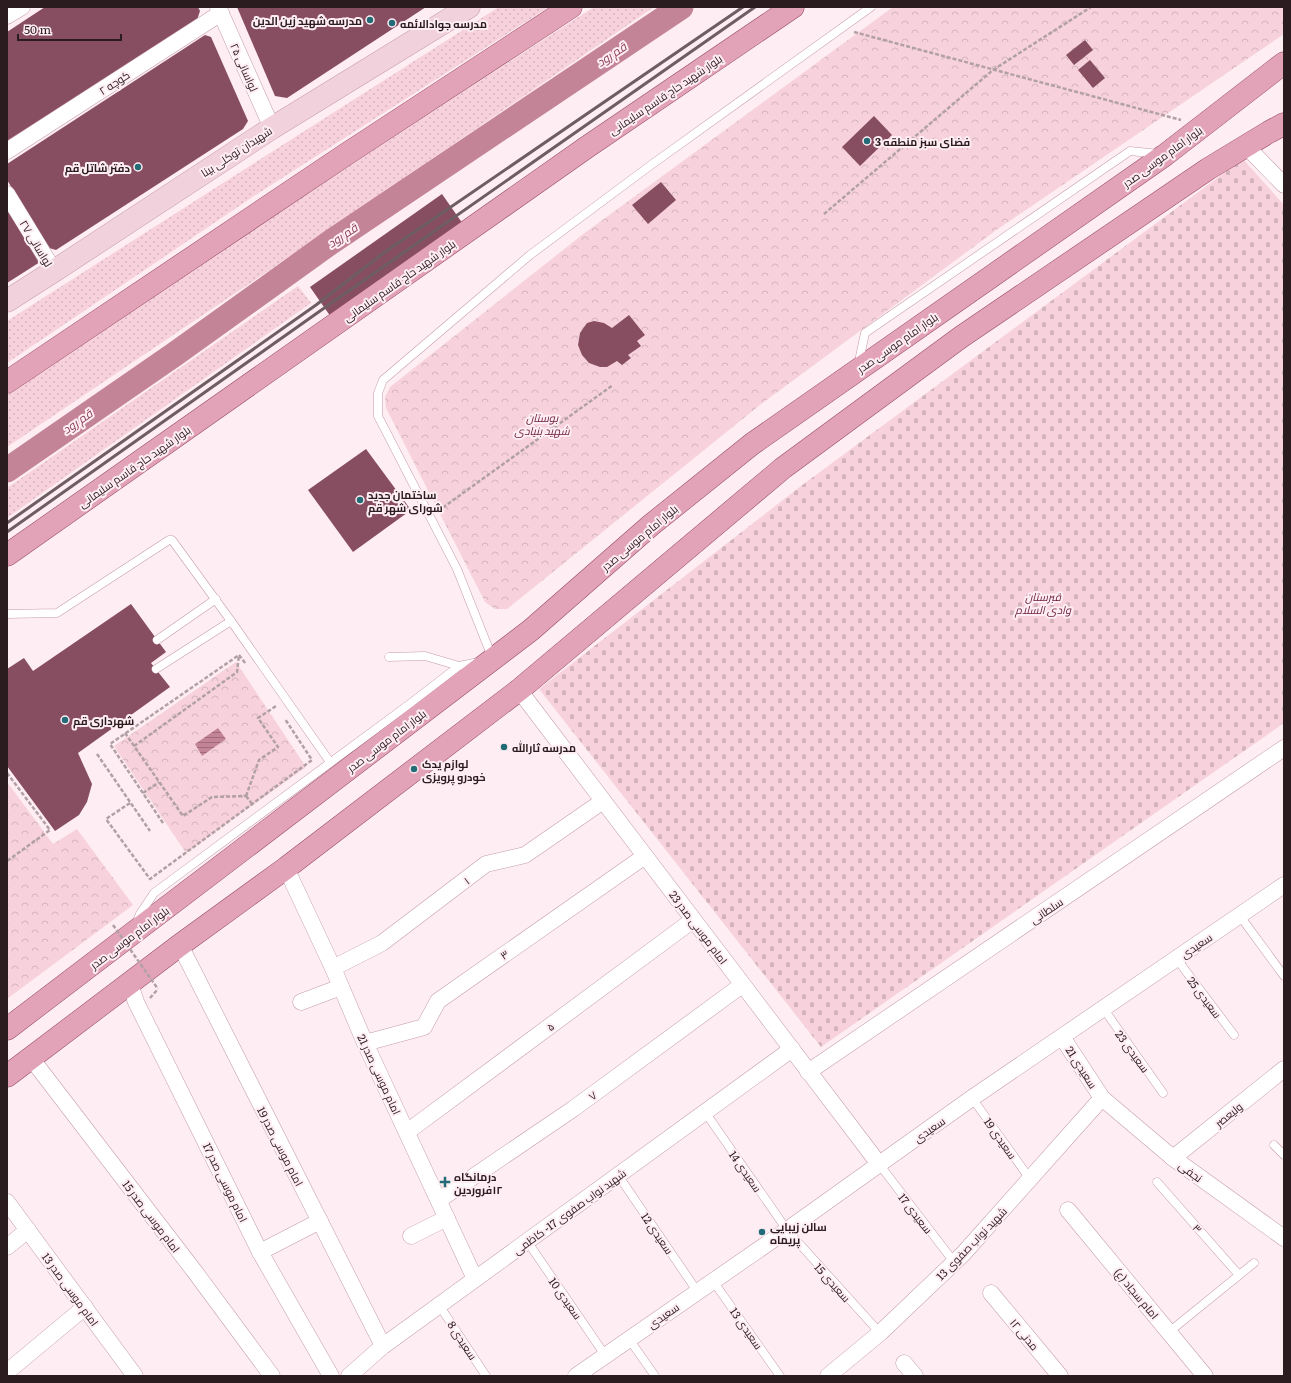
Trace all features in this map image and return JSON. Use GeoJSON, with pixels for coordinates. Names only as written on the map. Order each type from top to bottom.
{"type":"FeatureCollection","features":[{"type":"Feature","properties":{"kind":"main road","name":"شهیدان توکلی بینا"},"geometry":{"type":"LineString","coordinates":[[7,301],[272,128],[469,7]]}},
{"type":"Feature","properties":{"kind":"main road"},"geometry":{"type":"LineString","coordinates":[[7,382],[352,150],[571,7]]}},
{"type":"Feature","properties":{"kind":"main road","name":"بلوار شهید حاج قاسم سلیمانی"},"geometry":{"type":"LineString","coordinates":[[7,555],[587,147],[793,7]]}},
{"type":"Feature","properties":{"kind":"main road","name":"بلوار امام موسی صدر"},"geometry":{"type":"LineString","coordinates":[[12,1021],[132,935],[531,630],[651,525],[746,449],[1165,155],[1283,64]]}},
{"type":"Feature","properties":{"kind":"main road"},"geometry":{"type":"LineString","coordinates":[[7,1076],[286,868],[519,690],[783,468],[961,337],[1208,169],[1284,124]]}},
{"type":"Feature","properties":{"kind":"street"},"geometry":{"type":"LineString","coordinates":[[7,16],[22,7]]}},
{"type":"Feature","properties":{"kind":"street","name":"لواسانی ۲۵"},"geometry":{"type":"LineString","coordinates":[[220,10],[272,128]]}},
{"type":"Feature","properties":{"kind":"street","name":"کوچه ۲"},"geometry":{"type":"LineString","coordinates":[[7,151],[220,10]]}},
{"type":"Feature","properties":{"kind":"street"},"geometry":{"type":"LineString","coordinates":[[1246,146],[1284,185]]}},
{"type":"Feature","properties":{"kind":"street","name":"لواسانی ۲۷"},"geometry":{"type":"LineString","coordinates":[[7,194],[54,271]]}},
{"type":"Feature","properties":{"kind":"street","name":"امام موسی صدر 23"},"geometry":{"type":"LineString","coordinates":[[519,690],[879,1164]]}},
{"type":"Feature","properties":{"kind":"street","name":"سلطانی"},"geometry":{"type":"LineString","coordinates":[[808,1072],[1284,748]]}},
{"type":"Feature","properties":{"kind":"street","name":"۱"},"geometry":{"type":"LineString","coordinates":[[333,968],[382,942],[486,864],[524,855],[603,801]]}},
{"type":"Feature","properties":{"kind":"street","name":"۳"},"geometry":{"type":"LineString","coordinates":[[365,1043],[424,1027],[438,1001],[645,856]]}},
{"type":"Feature","properties":{"kind":"street","name":"امام موسی صدر 21"},"geometry":{"type":"LineString","coordinates":[[286,868],[333,968],[365,1043],[475,1279]]}},
{"type":"Feature","properties":{"kind":"street","name":"سعیدی"},"geometry":{"type":"LineString","coordinates":[[576,1376],[787,1230],[972,1098],[1284,885]]}},
{"type":"Feature","properties":{"kind":"street","name":"۵"},"geometry":{"type":"LineString","coordinates":[[407,1132],[693,920]]}},
{"type":"Feature","properties":{"kind":"street","name":"امام موسی صدر 19"},"geometry":{"type":"LineString","coordinates":[[180,946],[383,1346]]}},
{"type":"Feature","properties":{"kind":"street","name":"امام موسی صدر 17"},"geometry":{"type":"LineString","coordinates":[[130,984],[136,1002],[260,1252],[331,1376]]}},
{"type":"Feature","properties":{"kind":"street","name":"۷"},"geometry":{"type":"LineString","coordinates":[[439,1200],[573,1109],[742,985]]}},
{"type":"Feature","properties":{"kind":"street"},"geometry":{"type":"LineString","coordinates":[[301,1002],[341,987]]}},
{"type":"Feature","properties":{"kind":"street","name":"سعیدی 21"},"geometry":{"type":"LineString","coordinates":[[1062,1037],[1102,1098]]}},
{"type":"Feature","properties":{"kind":"street","name":"شهید نواب صفوی 17- کاظمی"},"geometry":{"type":"LineString","coordinates":[[349,1376],[383,1346],[792,1050]]}},
{"type":"Feature","properties":{"kind":"street","name":"امام موسی صدر 15"},"geometry":{"type":"LineString","coordinates":[[31,1058],[195,1272],[272,1376]]}},
{"type":"Feature","properties":{"kind":"street","name":"ولیعصر"},"geometry":{"type":"LineString","coordinates":[[1173,1158],[1284,1069]]}},
{"type":"Feature","properties":{"kind":"street","name":"نجفی"},"geometry":{"type":"LineString","coordinates":[[1102,1098],[1173,1158],[1284,1238]]}},
{"type":"Feature","properties":{"kind":"street","name":"شهید نواب صفوی 13"},"geometry":{"type":"LineString","coordinates":[[828,1376],[880,1333],[963,1254],[1102,1098]]}},
{"type":"Feature","properties":{"kind":"street","name":"امام موسی صدر 13"},"geometry":{"type":"LineString","coordinates":[[7,1202],[135,1376]]}},
{"type":"Feature","properties":{"kind":"street","name":"امام سجاد (ع)"},"geometry":{"type":"LineString","coordinates":[[1068,1210],[1205,1376]]}},
{"type":"Feature","properties":{"kind":"street"},"geometry":{"type":"LineString","coordinates":[[411,1236],[447,1218]]}},
{"type":"Feature","properties":{"kind":"street"},"geometry":{"type":"LineString","coordinates":[[260,1252],[320,1221]]}},
{"type":"Feature","properties":{"kind":"street"},"geometry":{"type":"LineString","coordinates":[[7,1247],[28,1230]]}},
{"type":"Feature","properties":{"kind":"street","name":"مدنی ۱۲"},"geometry":{"type":"LineString","coordinates":[[991,1293],[1060,1376]]}},
{"type":"Feature","properties":{"kind":"street"},"geometry":{"type":"LineString","coordinates":[[7,1372],[85,1307]]}},
{"type":"Feature","properties":{"kind":"street"},"geometry":{"type":"LineString","coordinates":[[904,1363],[915,1376]]}},
{"type":"Feature","properties":{"kind":"lane"},"geometry":{"type":"LineString","coordinates":[[132,935],[140,914],[154,893],[459,666],[493,659],[457,569],[378,416],[378,393],[383,380],[530,256],[651,165],[871,7]]}},
{"type":"Feature","properties":{"kind":"lane"},"geometry":{"type":"LineString","coordinates":[[7,614],[57,613],[169,540],[172,540],[232,621],[330,762]]}},
{"type":"Feature","properties":{"kind":"lane"},"geometry":{"type":"LineString","coordinates":[[157,640],[216,599]]}},
{"type":"Feature","properties":{"kind":"lane"},"geometry":{"type":"LineString","coordinates":[[156,670],[232,621]]}},
{"type":"Feature","properties":{"kind":"lane"},"geometry":{"type":"LineString","coordinates":[[390,657],[425,656],[459,666]]}},
{"type":"Feature","properties":{"kind":"lane"},"geometry":{"type":"LineString","coordinates":[[1240,916],[1284,976]]}},
{"type":"Feature","properties":{"kind":"lane","name":"سعیدی 25"},"geometry":{"type":"LineString","coordinates":[[1176,958],[1234,1035]]}},
{"type":"Feature","properties":{"kind":"lane","name":"سعیدی 23"},"geometry":{"type":"LineString","coordinates":[[1103,1008],[1163,1093]]}},
{"type":"Feature","properties":{"kind":"lane","name":"سعیدی 19"},"geometry":{"type":"LineString","coordinates":[[972,1098],[1030,1179]]}},
{"type":"Feature","properties":{"kind":"lane","name":"سعیدی 14"},"geometry":{"type":"LineString","coordinates":[[705,1112],[787,1230]]}},
{"type":"Feature","properties":{"kind":"lane"},"geometry":{"type":"LineString","coordinates":[[1274,1145],[1284,1155]]}},
{"type":"Feature","properties":{"kind":"lane","name":"سعیدی 17"},"geometry":{"type":"LineString","coordinates":[[879,1164],[954,1262]]}},
{"type":"Feature","properties":{"kind":"lane","name":"سعیدی 12"},"geometry":{"type":"LineString","coordinates":[[618,1175],[697,1291]]}},
{"type":"Feature","properties":{"kind":"lane","name":"۳"},"geometry":{"type":"LineString","coordinates":[[1157,1182],[1239,1275]]}},
{"type":"Feature","properties":{"kind":"lane","name":"سعیدی 15"},"geometry":{"type":"LineString","coordinates":[[787,1230],[880,1333]]}},
{"type":"Feature","properties":{"kind":"lane","name":"سعیدی 10"},"geometry":{"type":"LineString","coordinates":[[527,1241],[605,1355]]}},
{"type":"Feature","properties":{"kind":"lane"},"geometry":{"type":"LineString","coordinates":[[1169,1332],[1254,1263]]}},
{"type":"Feature","properties":{"kind":"lane","name":"سعیدی 13"},"geometry":{"type":"LineString","coordinates":[[713,1281],[780,1376]]}},
{"type":"Feature","properties":{"kind":"lane","name":"سعیدی 8"},"geometry":{"type":"LineString","coordinates":[[439,1305],[486,1376]]}},
{"type":"Feature","properties":{"kind":"lane"},"geometry":{"type":"LineString","coordinates":[[629,1339],[655,1376]]}},
{"type":"Feature","properties":{"kind":"path"},"geometry":{"type":"LineString","coordinates":[[824,214],[993,70],[1091,7]]}},
{"type":"Feature","properties":{"kind":"path"},"geometry":{"type":"LineString","coordinates":[[842,28],[1203,126]]}},
{"type":"Feature","properties":{"kind":"path"},"geometry":{"type":"LineString","coordinates":[[430,517],[613,385]]}},
{"type":"Feature","properties":{"kind":"path"},"geometry":{"type":"LineString","coordinates":[[240,655],[249,667]]}},
{"type":"Feature","properties":{"kind":"path"},"geometry":{"type":"LineString","coordinates":[[163,823],[110,744],[240,655]]}},
{"type":"Feature","properties":{"kind":"path"},"geometry":{"type":"LineString","coordinates":[[134,746],[237,672],[240,655]]}},
{"type":"Feature","properties":{"kind":"path"},"geometry":{"type":"LineString","coordinates":[[272,700],[280,712]]}},
{"type":"Feature","properties":{"kind":"path"},"geometry":{"type":"LineString","coordinates":[[126,733],[183,816],[212,797],[246,796],[259,760],[278,747],[258,718],[276,706]]}},
{"type":"Feature","properties":{"kind":"path"},"geometry":{"type":"LineString","coordinates":[[130,802],[106,819],[150,879],[312,760],[284,718]]}},
{"type":"Feature","properties":{"kind":"path"},"geometry":{"type":"LineString","coordinates":[[97,754],[150,831]]}},
{"type":"Feature","properties":{"kind":"path"},"geometry":{"type":"LineString","coordinates":[[7,773],[50,830],[7,861]]}},
{"type":"Feature","properties":{"kind":"path"},"geometry":{"type":"LineString","coordinates":[[7,780],[10,777]]}},
{"type":"Feature","properties":{"kind":"path"},"geometry":{"type":"LineString","coordinates":[[143,793],[159,782]]}},
{"type":"Feature","properties":{"kind":"path"},"geometry":{"type":"LineString","coordinates":[[113,925],[158,989],[150,998]]}},
{"type":"Feature","properties":{"kind":"green space"},"geometry":{"type":"Polygon","coordinates":[[[499,7],[549,7],[254,196],[7,363],[7,321],[499,7]]]}},
{"type":"Feature","properties":{"kind":"green space"},"geometry":{"type":"Polygon","coordinates":[[[594,7],[654,7],[274,267],[7,447],[7,394],[281,210],[594,7]]]}},
{"type":"Feature","properties":{"kind":"green space","name":"بوستان شهید بنیادی"},"geometry":{"type":"Polygon","coordinates":[[[893,7],[1284,7],[1284,34],[995,231],[760,405],[507,609],[495,609],[485,602],[386,408],[385,397],[390,387],[582,235],[893,7]]]}},
{"type":"Feature","properties":{"kind":"green space","name":"قبرستان وادی السلام"},"geometry":{"type":"Polygon","coordinates":[[[1243,159],[1284,205],[1284,723],[821,1047],[539,689],[801,486],[1243,159]]]}},
{"type":"Feature","properties":{"kind":"green space"},"geometry":{"type":"Polygon","coordinates":[[[298,286],[311,303],[7,518],[7,488],[298,286]]]}},
{"type":"Feature","properties":{"kind":"green space"},"geometry":{"type":"Polygon","coordinates":[[[236,662],[306,767],[186,853],[114,746],[236,662]]]}},
{"type":"Feature","properties":{"kind":"green space"},"geometry":{"type":"Polygon","coordinates":[[[7,782],[53,844],[77,829],[133,905],[7,999],[7,782]]]}},
{"type":"Feature","properties":{"kind":"shaded area"},"geometry":{"type":"Polygon","coordinates":[[[218,728],[226,739],[202,756],[195,744],[218,728]]]}},
{"type":"Feature","properties":{"kind":"building"},"geometry":{"type":"Polygon","coordinates":[[[45,7],[198,7],[200,11],[197,20],[7,141],[7,32],[45,7]]]}},
{"type":"Feature","properties":{"kind":"building"},"geometry":{"type":"Polygon","coordinates":[[[237,7],[426,7],[287,98],[275,96],[237,7]]]}},
{"type":"Feature","properties":{"kind":"building"},"geometry":{"type":"Polygon","coordinates":[[[205,35],[211,37],[248,121],[243,129],[56,250],[49,248],[7,180],[7,164],[205,35]]]}},
{"type":"Feature","properties":{"kind":"building"},"geometry":{"type":"Polygon","coordinates":[[[1085,40],[1093,50],[1074,65],[1066,55],[1085,40]]]}},
{"type":"Feature","properties":{"kind":"building"},"geometry":{"type":"Polygon","coordinates":[[[1090,60],[1105,78],[1093,88],[1078,70],[1090,60]]]}},
{"type":"Feature","properties":{"kind":"building","name":"فضای سبز منطقه 3"},"geometry":{"type":"Polygon","coordinates":[[[874,116],[892,135],[860,166],[842,147],[874,116]]]}},
{"type":"Feature","properties":{"kind":"building"},"geometry":{"type":"Polygon","coordinates":[[[661,182],[676,200],[648,224],[632,205],[661,182]]]}},
{"type":"Feature","properties":{"kind":"building"},"geometry":{"type":"Polygon","coordinates":[[[442,194],[465,227],[333,320],[310,287],[442,194]]]}},
{"type":"Feature","properties":{"kind":"building"},"geometry":{"type":"Polygon","coordinates":[[[7,210],[40,262],[7,283],[7,210]]]}},
{"type":"Feature","properties":{"kind":"building"},"geometry":{"type":"Polygon","coordinates":[[[629,315],[645,335],[637,341],[641,346],[628,355],[631,358],[622,365],[617,361],[607,367],[600,367],[589,363],[582,355],[578,345],[580,333],[587,323],[594,321],[604,323],[612,328],[629,315]]]}},
{"type":"Feature","properties":{"kind":"building","name":"ساختمان جدید شورای شهر قم"},"geometry":{"type":"Polygon","coordinates":[[[366,449],[411,510],[353,552],[308,490],[366,449]]]}},
{"type":"Feature","properties":{"kind":"building","name":"شهرداری قم"},"geometry":{"type":"Polygon","coordinates":[[[131,604],[166,652],[151,663],[170,687],[78,753],[92,784],[87,802],[79,815],[55,831],[7,766],[7,669],[24,658],[33,671],[131,604]]]}},
{"type":"Feature","properties":{"kind":"waterway","name":"قم رود"},"geometry":{"type":"LineString","coordinates":[[7,470],[175,354],[331,242],[681,7]]}},
{"type":"Feature","properties":{"kind":"railway"},"geometry":{"type":"LineString","coordinates":[[7,523],[316,305],[385,252],[743,7]]}},
{"type":"Feature","properties":{"kind":"railway"},"geometry":{"type":"LineString","coordinates":[[7,532],[755,7]]}},
{"type":"Feature","properties":{"kind":"place","name":"مدرسه شهید زین الدین"},"geometry":{"type":"Point","coordinates":[370,20]}},
{"type":"Feature","properties":{"kind":"place","name":"مدرسه جوادالائمه"},"geometry":{"type":"Point","coordinates":[392,23]}},
{"type":"Feature","properties":{"kind":"place","name":"فضای سبز منطقه 3"},"geometry":{"type":"Point","coordinates":[867,141]}},
{"type":"Feature","properties":{"kind":"place","name":"دفتر شاتل قم"},"geometry":{"type":"Point","coordinates":[138,167]}},
{"type":"Feature","properties":{"kind":"place","name":"ساختمان جدید شورای شهر قم"},"geometry":{"type":"Point","coordinates":[360,500]}},
{"type":"Feature","properties":{"kind":"place","name":"شهرداری قم"},"geometry":{"type":"Point","coordinates":[65,720]}},
{"type":"Feature","properties":{"kind":"place","name":"مدرسه ثارالله"},"geometry":{"type":"Point","coordinates":[504,747]}},
{"type":"Feature","properties":{"kind":"place","name":"لوازم یدک خودرو پرویزی"},"geometry":{"type":"Point","coordinates":[414,769]}},
{"type":"Feature","properties":{"kind":"place","name":"درمانگاه ١٢فروردین"},"geometry":{"type":"Point","coordinates":[445,1182]}},
{"type":"Feature","properties":{"kind":"place","name":"سالن زیبایی پریماه"},"geometry":{"type":"Point","coordinates":[762,1232]}}]}
